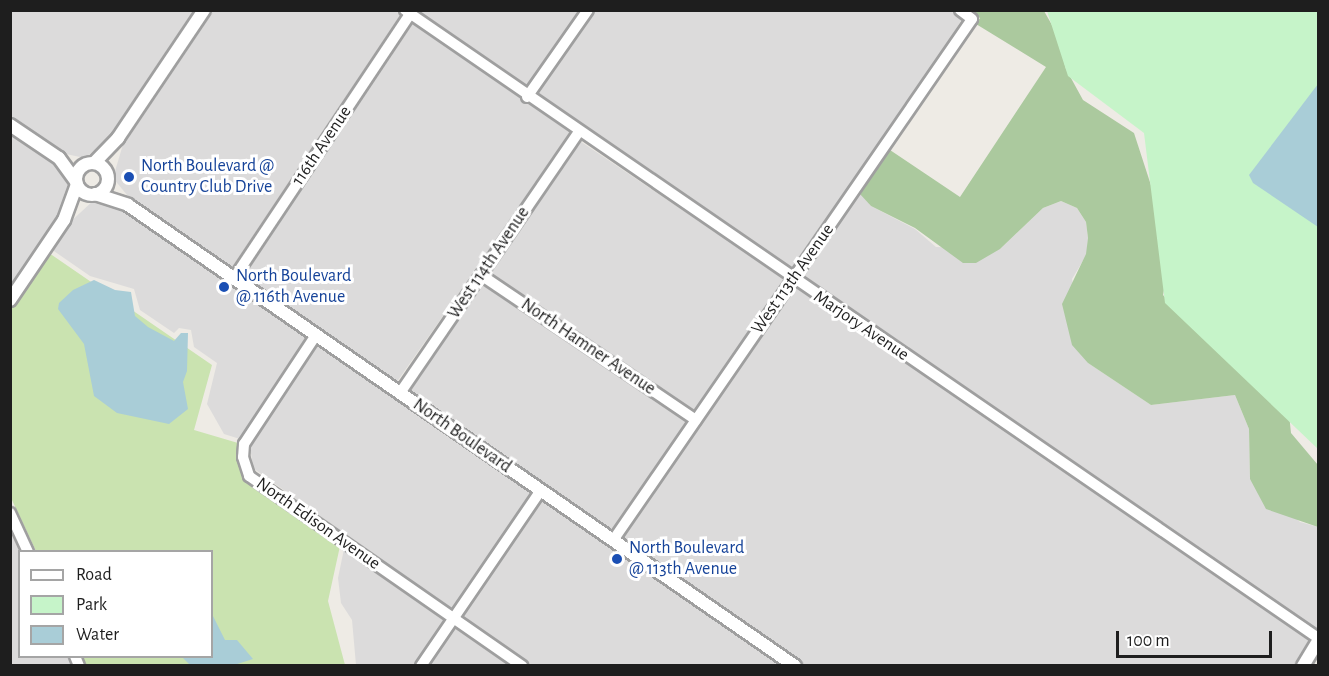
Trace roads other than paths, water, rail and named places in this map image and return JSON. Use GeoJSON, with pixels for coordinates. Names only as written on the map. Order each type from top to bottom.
{"type":"FeatureCollection","features":[{"type":"Feature","properties":{"kind":"street"},"geometry":{"type":"LineString","coordinates":[[64,220],[78,171],[90,164],[118,138],[204,10]]}},
{"type":"Feature","properties":{"kind":"street"},"geometry":{"type":"LineString","coordinates":[[527,97],[588,10]]}},
{"type":"Feature","properties":{"kind":"street","name":"West 113th Avenue"},"geometry":{"type":"LineString","coordinates":[[614,539],[972,19],[960,10]]}},
{"type":"Feature","properties":{"kind":"street","name":"Marjory Avenue"},"geometry":{"type":"LineString","coordinates":[[407,12],[578,133],[1318,640]]}},
{"type":"Feature","properties":{"kind":"street","name":"116th Avenue"},"geometry":{"type":"LineString","coordinates":[[234,278],[407,12]]}},
{"type":"Feature","properties":{"kind":"street"},"geometry":{"type":"LineString","coordinates":[[10,125],[58,158],[76,183],[93,194]]}},
{"type":"Feature","properties":{"kind":"street","name":"West 114th Avenue"},"geometry":{"type":"LineString","coordinates":[[400,393],[578,133]]}},
{"type":"Feature","properties":{"kind":"street"},"geometry":{"type":"LineString","coordinates":[[10,300],[64,220],[93,194],[103,190],[118,138]]}},
{"type":"Feature","properties":{"kind":"street"},"geometry":{"type":"LineString","coordinates":[[58,158],[90,164],[107,176]]}},
{"type":"Feature","properties":{"kind":"street","name":"North Boulevard"},"geometry":{"type":"LineString","coordinates":[[107,176],[128,205]]}},
{"type":"Feature","properties":{"kind":"street","name":"North Boulevard"},"geometry":{"type":"LineString","coordinates":[[93,194],[128,205],[795,666]]}},
{"type":"Feature","properties":{"kind":"street","name":"North Hamner Avenue"},"geometry":{"type":"LineString","coordinates":[[481,275],[696,420]]}},
{"type":"Feature","properties":{"kind":"street","name":"North Edison Avenue"},"geometry":{"type":"LineString","coordinates":[[316,335],[244,444],[243,457],[249,476],[522,666]]}},
{"type":"Feature","properties":{"kind":"street"},"geometry":{"type":"LineString","coordinates":[[422,666],[541,490]]}},
{"type":"Feature","properties":{"kind":"street"},"geometry":{"type":"LineString","coordinates":[[10,513],[27,550]]}},
{"type":"Feature","properties":{"kind":"street"},"geometry":{"type":"LineString","coordinates":[[1302,666],[1318,640]]}},
{"type":"Feature","properties":{"kind":"water"},"geometry":{"type":"Polygon","coordinates":[[[1318,84],[1318,227],[1253,183],[1249,175],[1318,84]]]}},
{"type":"Feature","properties":{"kind":"water"},"geometry":{"type":"Polygon","coordinates":[[[94,280],[115,290],[131,292],[135,316],[148,327],[174,341],[181,333],[188,333],[187,371],[183,382],[188,409],[169,424],[117,413],[94,396],[84,344],[58,309],[59,303],[73,290],[94,280]]]}},
{"type":"Feature","properties":{"kind":"water"},"geometry":{"type":"Polygon","coordinates":[[[213,616],[225,640],[237,640],[253,659],[234,665],[190,665],[183,658],[213,658],[213,616]]]}},
{"type":"Feature","properties":{"kind":"place","name":"North Boulevard @ Country Club Drive"},"geometry":{"type":"Point","coordinates":[129,177]}},
{"type":"Feature","properties":{"kind":"place","name":"North Boulevard @ 116th Avenue"},"geometry":{"type":"Point","coordinates":[224,287]}},
{"type":"Feature","properties":{"kind":"place","name":"North Boulevard @ 113th Avenue"},"geometry":{"type":"Point","coordinates":[617,559]}}]}
